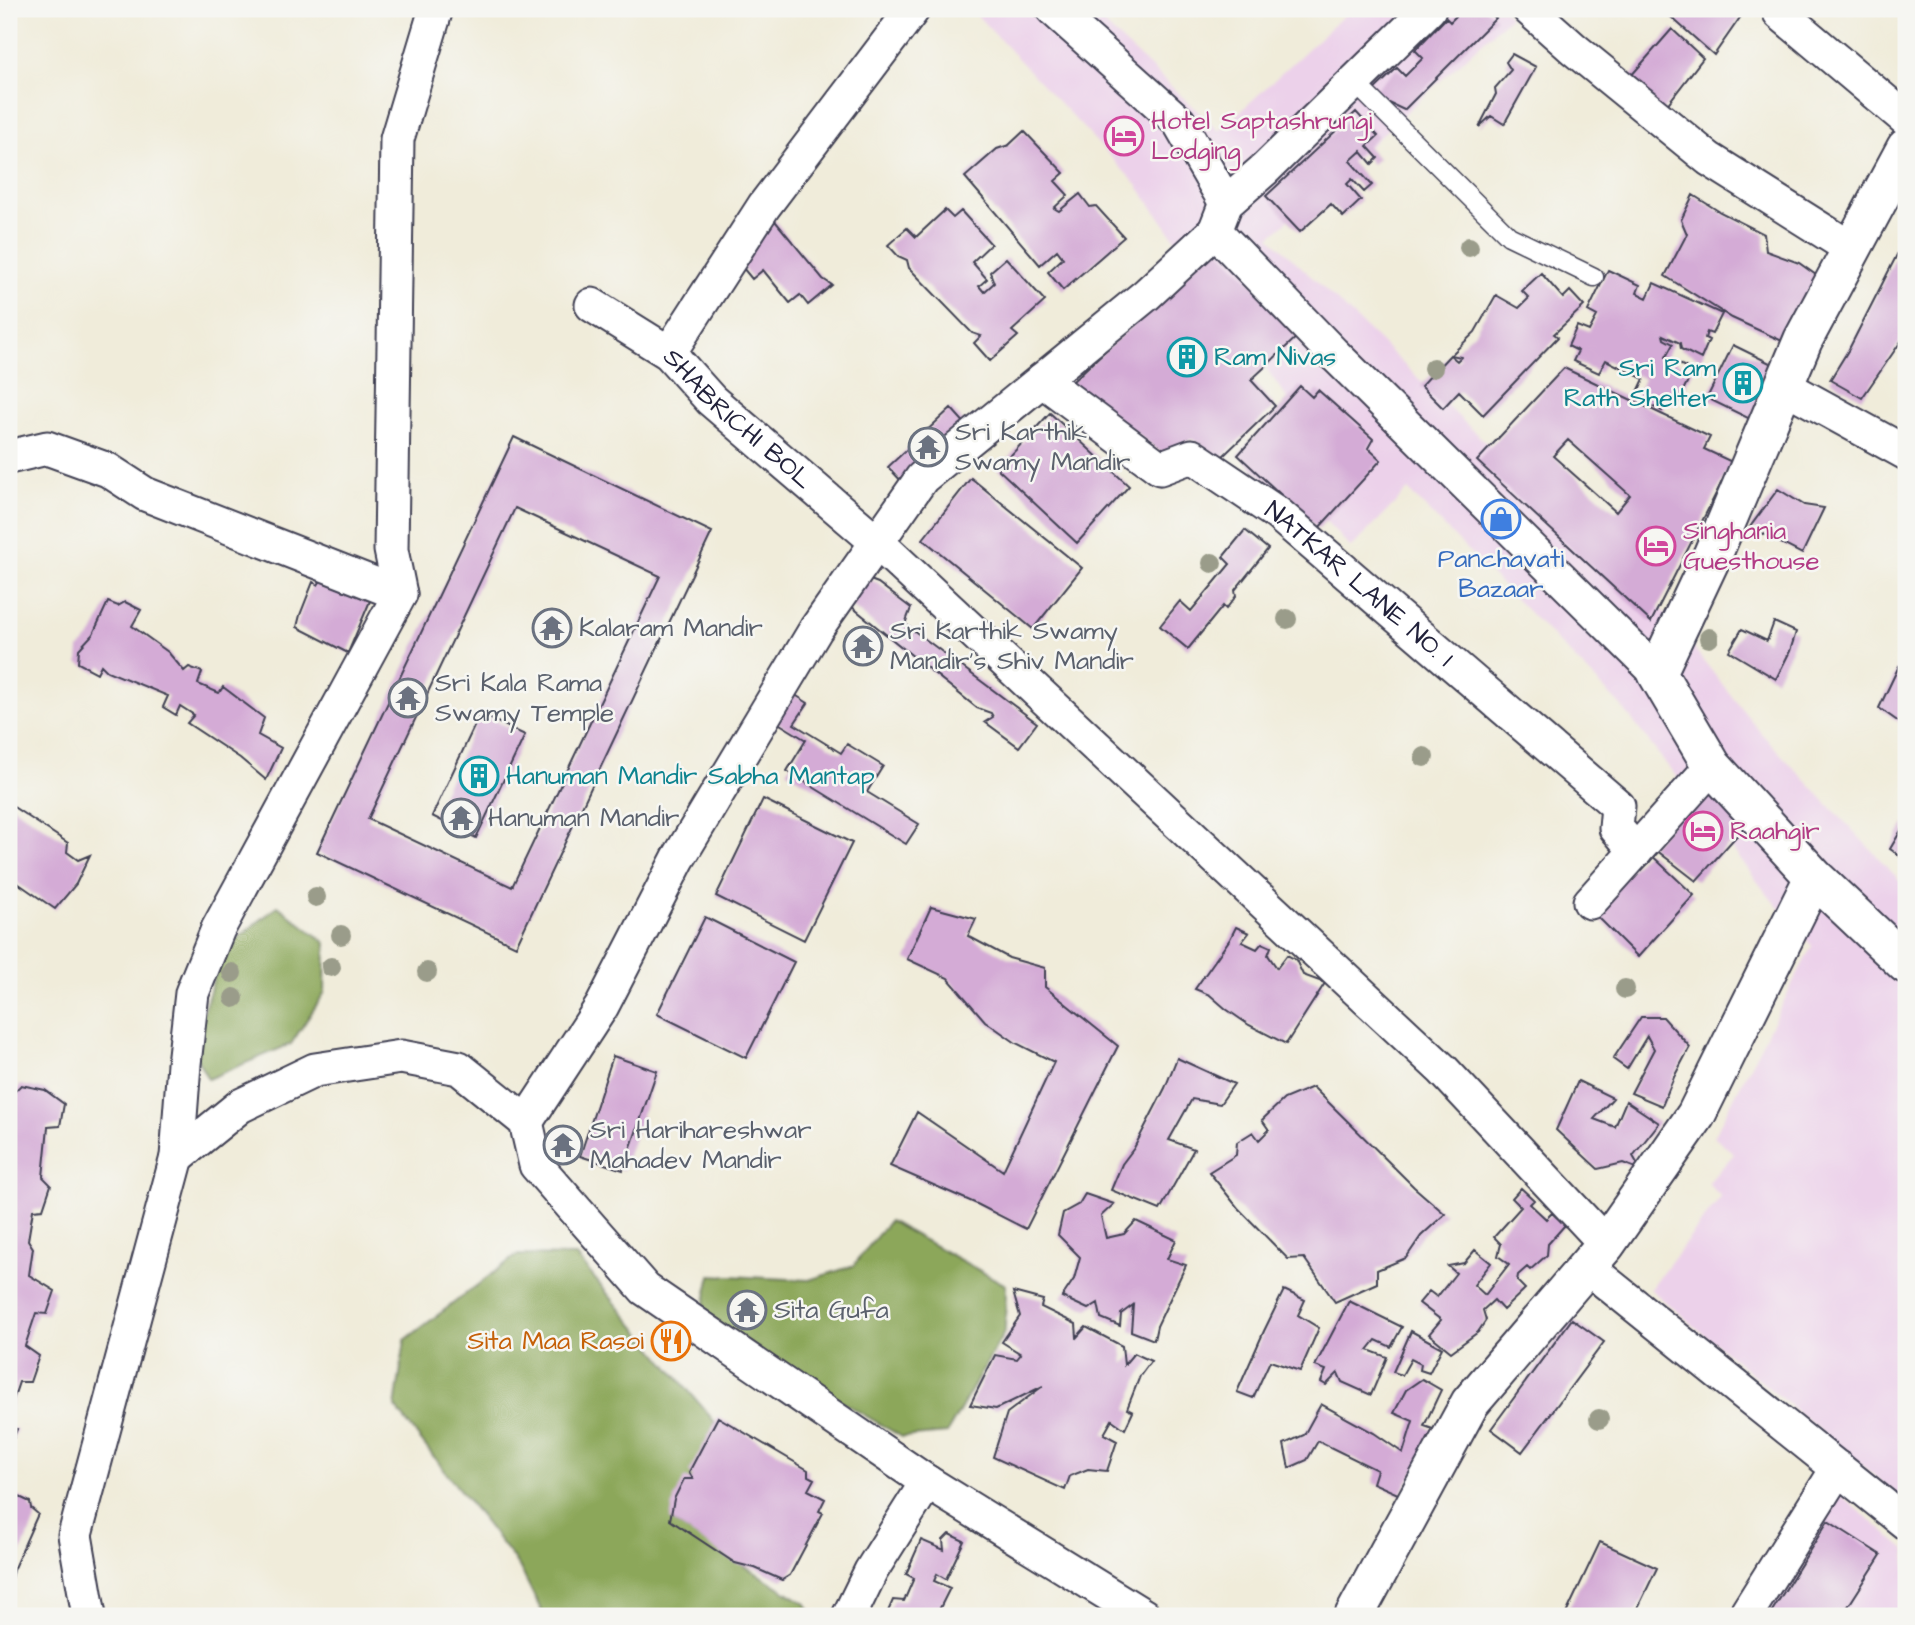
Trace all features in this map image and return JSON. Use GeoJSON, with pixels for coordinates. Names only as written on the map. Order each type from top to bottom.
{"type":"FeatureCollection","features":[{"type":"Feature","properties":{"kind":"street"},"geometry":{"type":"LineString","coordinates":[[89,1616],[75,1535],[177,1157],[192,993],[218,929],[400,594],[391,550],[397,139],[436,9]]}},
{"type":"Feature","properties":{"kind":"street"},"geometry":{"type":"LineString","coordinates":[[669,353],[764,206],[913,9]]}},
{"type":"Feature","properties":{"kind":"street"},"geometry":{"type":"LineString","coordinates":[[1053,9],[1179,122],[1221,217],[1351,370],[1657,673],[1712,766],[1814,877],[1906,964]]}},
{"type":"Feature","properties":{"kind":"street"},"geometry":{"type":"LineString","coordinates":[[526,1122],[602,1006],[678,859],[816,629],[922,478],[1146,295],[1265,169],[1429,9]]}},
{"type":"Feature","properties":{"kind":"street"},"geometry":{"type":"LineString","coordinates":[[1529,9],[1709,159],[1852,249]]}},
{"type":"Feature","properties":{"kind":"street"},"geometry":{"type":"LineString","coordinates":[[1780,13],[1906,119]]}},
{"type":"Feature","properties":{"kind":"street"},"geometry":{"type":"LineString","coordinates":[[1657,673],[1713,554],[1803,340],[1904,159]]}},
{"type":"Feature","properties":{"kind":"street","name":"SHABRICHI BOL"},"geometry":{"type":"LineString","coordinates":[[592,305],[669,353],[710,400],[877,542],[1443,1070],[1597,1256],[1838,1468],[1906,1523]]}},
{"type":"Feature","properties":{"kind":"street","name":"NATKAR LANE NO. 1"},"geometry":{"type":"LineString","coordinates":[[1042,380],[1160,468],[1192,456],[1278,514],[1618,806],[1616,828],[1636,851]]}},
{"type":"Feature","properties":{"kind":"street"},"geometry":{"type":"LineString","coordinates":[[1784,386],[1906,453]]}},
{"type":"Feature","properties":{"kind":"street"},"geometry":{"type":"LineString","coordinates":[[9,457],[47,448],[108,470],[145,494],[400,594]]}},
{"type":"Feature","properties":{"kind":"street"},"geometry":{"type":"LineString","coordinates":[[1590,902],[1712,766]]}},
{"type":"Feature","properties":{"kind":"street"},"geometry":{"type":"LineString","coordinates":[[1354,1616],[1470,1403],[1597,1256],[1696,1115],[1814,877]]}},
{"type":"Feature","properties":{"kind":"street"},"geometry":{"type":"LineString","coordinates":[[177,1157],[240,1107],[314,1070],[401,1057],[459,1068],[526,1122],[536,1165],[645,1289],[927,1482],[1144,1616]]}},
{"type":"Feature","properties":{"kind":"street"},"geometry":{"type":"LineString","coordinates":[[1745,1616],[1838,1468]]}},
{"type":"Feature","properties":{"kind":"street"},"geometry":{"type":"LineString","coordinates":[[849,1616],[872,1571],[927,1482]]}},
{"type":"Feature","properties":{"kind":"lane"},"geometry":{"type":"LineString","coordinates":[[1354,82],[1509,236],[1594,277]]}},
{"type":"Feature","properties":{"kind":"shaded area","name":"Panchavati Bazaar"},"geometry":{"type":"Polygon","coordinates":[[[971,9],[1088,9],[1219,131],[1351,9],[1503,9],[1510,17],[1270,237],[1669,617],[1761,733],[1906,887],[1906,1502],[1650,1289],[1721,1197],[1708,1183],[1734,1154],[1714,1136],[1812,946],[1771,899],[1622,707],[1408,490],[1351,548],[1264,455],[1301,418],[1137,185],[971,9]]]}},
{"type":"Feature","properties":{"kind":"shaded area"},"geometry":{"type":"Polygon","coordinates":[[[1832,1488],[1906,1550],[1906,1616],[1750,1616],[1832,1488]]]}},
{"type":"Feature","properties":{"kind":"green space"},"geometry":{"type":"Polygon","coordinates":[[[278,906],[326,943],[325,992],[291,1044],[208,1079],[192,1050],[216,971],[233,942],[278,906]]]}},
{"type":"Feature","properties":{"kind":"green space"},"geometry":{"type":"Polygon","coordinates":[[[889,1221],[1006,1285],[1005,1331],[947,1433],[902,1437],[701,1319],[711,1275],[809,1280],[853,1266],[889,1221]]]}},
{"type":"Feature","properties":{"kind":"green space"},"geometry":{"type":"Polygon","coordinates":[[[517,1255],[576,1256],[714,1421],[715,1458],[672,1521],[806,1604],[812,1616],[544,1616],[519,1566],[395,1407],[405,1340],[517,1255]]]}},
{"type":"Feature","properties":{"kind":"building"},"geometry":{"type":"Polygon","coordinates":[[[1090,9],[1104,9],[1099,16],[1090,9]]]}},
{"type":"Feature","properties":{"kind":"building"},"geometry":{"type":"Polygon","coordinates":[[[1463,9],[1486,9],[1496,18],[1404,110],[1370,94],[1397,68],[1405,76],[1423,58],[1415,50],[1446,18],[1450,22],[1463,9]]]}},
{"type":"Feature","properties":{"kind":"building"},"geometry":{"type":"Polygon","coordinates":[[[1662,9],[1746,9],[1714,55],[1662,9]]]}},
{"type":"Feature","properties":{"kind":"building"},"geometry":{"type":"Polygon","coordinates":[[[1672,29],[1703,58],[1653,123],[1616,93],[1672,29]]]}},
{"type":"Feature","properties":{"kind":"building"},"geometry":{"type":"Polygon","coordinates":[[[1512,54],[1536,67],[1504,124],[1491,116],[1479,127],[1496,94],[1495,88],[1511,70],[1506,62],[1512,54]]]}},
{"type":"Feature","properties":{"kind":"building"},"geometry":{"type":"Polygon","coordinates":[[[1356,112],[1378,136],[1367,146],[1378,158],[1372,164],[1361,151],[1350,161],[1372,185],[1364,192],[1352,179],[1347,184],[1361,200],[1343,217],[1331,204],[1300,232],[1266,196],[1356,112]]]}},
{"type":"Feature","properties":{"kind":"building"},"geometry":{"type":"Polygon","coordinates":[[[1024,131],[1064,173],[1055,181],[1068,195],[1054,208],[1059,211],[1080,194],[1090,207],[1096,206],[1124,237],[1063,290],[1048,272],[1063,258],[1057,250],[1040,265],[965,177],[997,149],[1009,145],[1024,131]]]}},
{"type":"Feature","properties":{"kind":"building"},"geometry":{"type":"Polygon","coordinates":[[[1693,195],[1764,234],[1766,251],[1799,263],[1823,280],[1789,344],[1732,318],[1665,276],[1687,234],[1681,220],[1693,195]]]}},
{"type":"Feature","properties":{"kind":"building"},"geometry":{"type":"Polygon","coordinates":[[[945,210],[953,218],[961,211],[991,244],[972,262],[987,279],[979,286],[984,292],[994,283],[990,272],[1006,258],[1045,301],[1012,331],[1018,336],[990,361],[974,343],[981,336],[972,333],[909,268],[907,260],[898,256],[888,245],[907,228],[916,237],[945,210]]]}},
{"type":"Feature","properties":{"kind":"building"},"geometry":{"type":"Polygon","coordinates":[[[771,216],[823,279],[832,285],[808,305],[800,295],[790,303],[763,270],[752,279],[738,262],[771,216]]]}},
{"type":"Feature","properties":{"kind":"building"},"geometry":{"type":"Polygon","coordinates":[[[1906,237],[1906,334],[1862,398],[1830,380],[1849,349],[1906,237]]]}},
{"type":"Feature","properties":{"kind":"building","name":"Ram Nivas"},"geometry":{"type":"Polygon","coordinates":[[[1216,246],[1300,334],[1251,380],[1275,406],[1221,458],[1192,439],[1163,454],[1071,383],[1216,246]]]}},
{"type":"Feature","properties":{"kind":"building"},"geometry":{"type":"Polygon","coordinates":[[[1608,270],[1640,285],[1637,293],[1647,298],[1654,283],[1722,314],[1712,334],[1707,332],[1705,338],[1709,340],[1701,359],[1681,349],[1680,343],[1663,335],[1664,339],[1673,344],[1666,357],[1693,371],[1676,404],[1667,399],[1662,411],[1635,398],[1644,379],[1606,360],[1599,373],[1573,361],[1578,351],[1568,346],[1577,326],[1589,331],[1597,316],[1588,311],[1608,270]]]}},
{"type":"Feature","properties":{"kind":"building"},"geometry":{"type":"Polygon","coordinates":[[[1541,273],[1563,298],[1570,291],[1584,306],[1554,334],[1558,337],[1483,415],[1459,391],[1443,408],[1421,386],[1450,355],[1457,361],[1461,357],[1451,355],[1475,332],[1496,295],[1519,308],[1529,298],[1522,291],[1541,273]]]}},
{"type":"Feature","properties":{"kind":"building","name":"Sri Ram Rath Shelter"},"geometry":{"type":"Polygon","coordinates":[[[1733,345],[1778,367],[1752,420],[1707,398],[1733,345]]]}},
{"type":"Feature","properties":{"kind":"building"},"geometry":{"type":"Polygon","coordinates":[[[1564,368],[1710,437],[1704,449],[1732,462],[1651,622],[1477,461],[1564,368]],[[1568,440],[1553,456],[1616,512],[1630,495],[1568,440]]]}},
{"type":"Feature","properties":{"kind":"building"},"geometry":{"type":"Polygon","coordinates":[[[1300,386],[1312,397],[1318,390],[1373,439],[1368,448],[1381,460],[1318,529],[1238,455],[1300,386]]]}},
{"type":"Feature","properties":{"kind":"building","name":"Sri Karthik Swamy Mandir"},"geometry":{"type":"Polygon","coordinates":[[[951,408],[968,427],[905,485],[888,467],[951,408]]]}},
{"type":"Feature","properties":{"kind":"building"},"geometry":{"type":"Polygon","coordinates":[[[1050,413],[1129,486],[1077,543],[998,469],[1050,413]]]}},
{"type":"Feature","properties":{"kind":"building","name":"Sri Kala Rama Swamy Temple"},"geometry":{"type":"Polygon","coordinates":[[[514,437],[712,532],[516,946],[317,852],[514,437]],[[515,508],[368,819],[512,887],[660,576],[515,508]]]}},
{"type":"Feature","properties":{"kind":"building"},"geometry":{"type":"Polygon","coordinates":[[[971,478],[1082,568],[1033,629],[923,539],[971,478]]]}},
{"type":"Feature","properties":{"kind":"building"},"geometry":{"type":"Polygon","coordinates":[[[1778,489],[1804,505],[1824,508],[1802,554],[1750,527],[1778,489]]]}},
{"type":"Feature","properties":{"kind":"building"},"geometry":{"type":"Polygon","coordinates":[[[1245,530],[1268,549],[1235,590],[1236,596],[1226,609],[1223,606],[1188,649],[1160,626],[1180,601],[1191,611],[1230,564],[1223,557],[1245,530]]]}},
{"type":"Feature","properties":{"kind":"building"},"geometry":{"type":"Polygon","coordinates":[[[865,578],[878,583],[911,608],[905,624],[1037,723],[1019,747],[985,722],[993,717],[991,713],[977,708],[846,602],[865,578]]]}},
{"type":"Feature","properties":{"kind":"building"},"geometry":{"type":"Polygon","coordinates":[[[322,579],[370,601],[348,653],[297,627],[313,582],[318,585],[322,579]]]}},
{"type":"Feature","properties":{"kind":"building"},"geometry":{"type":"Polygon","coordinates":[[[108,602],[118,606],[125,602],[141,610],[132,626],[168,652],[184,671],[189,667],[202,672],[198,684],[219,693],[223,687],[264,718],[258,735],[281,748],[266,780],[240,758],[187,723],[194,715],[180,706],[176,715],[163,707],[168,696],[107,671],[101,665],[97,673],[78,663],[79,649],[93,634],[108,602]]]}},
{"type":"Feature","properties":{"kind":"building"},"geometry":{"type":"Polygon","coordinates":[[[1774,622],[1796,632],[1776,679],[1729,651],[1742,629],[1767,641],[1774,622]]]}},
{"type":"Feature","properties":{"kind":"building","name":"Sri Karthik Swamy Mandir's Shiv Mandir"},"geometry":{"type":"Polygon","coordinates":[[[862,634],[875,643],[865,657],[852,648],[862,634]]]}},
{"type":"Feature","properties":{"kind":"building"},"geometry":{"type":"Polygon","coordinates":[[[1899,666],[1906,670],[1906,727],[1879,708],[1899,666]]]}},
{"type":"Feature","properties":{"kind":"building"},"geometry":{"type":"Polygon","coordinates":[[[792,693],[808,703],[794,724],[841,753],[847,744],[883,766],[867,792],[919,824],[906,844],[787,771],[806,740],[775,721],[792,693]]]}},
{"type":"Feature","properties":{"kind":"building","name":"Hanuman Mandir Sabha Mantap"},"geometry":{"type":"Polygon","coordinates":[[[480,714],[525,735],[476,838],[432,816],[480,714]]]}},
{"type":"Feature","properties":{"kind":"building"},"geometry":{"type":"Polygon","coordinates":[[[1707,783],[1751,820],[1696,881],[1651,846],[1707,783]]]}},
{"type":"Feature","properties":{"kind":"building"},"geometry":{"type":"Polygon","coordinates":[[[763,799],[852,843],[804,940],[716,896],[763,799]]]}},
{"type":"Feature","properties":{"kind":"building"},"geometry":{"type":"Polygon","coordinates":[[[9,804],[68,843],[67,852],[78,860],[90,855],[76,884],[55,909],[9,877],[9,804]]]}},
{"type":"Feature","properties":{"kind":"building"},"geometry":{"type":"Polygon","coordinates":[[[1906,822],[1906,860],[1890,849],[1906,822]]]}},
{"type":"Feature","properties":{"kind":"building"},"geometry":{"type":"Polygon","coordinates":[[[1647,851],[1694,895],[1638,957],[1594,913],[1647,851]]]}},
{"type":"Feature","properties":{"kind":"building"},"geometry":{"type":"Polygon","coordinates":[[[931,907],[976,919],[968,936],[1009,958],[1045,968],[1045,987],[1118,1046],[1026,1229],[890,1166],[917,1112],[1003,1171],[1054,1062],[1016,1043],[985,1021],[948,978],[907,959],[931,907]]]}},
{"type":"Feature","properties":{"kind":"building"},"geometry":{"type":"Polygon","coordinates":[[[705,917],[794,962],[746,1058],[657,1014],[705,917]]]}},
{"type":"Feature","properties":{"kind":"building"},"geometry":{"type":"Polygon","coordinates":[[[1236,927],[1249,933],[1242,942],[1257,949],[1262,943],[1271,947],[1268,955],[1277,968],[1287,955],[1296,960],[1303,975],[1325,983],[1286,1044],[1249,1025],[1210,995],[1195,989],[1236,927]]]}},
{"type":"Feature","properties":{"kind":"building"},"geometry":{"type":"Polygon","coordinates":[[[1641,1017],[1663,1017],[1690,1047],[1662,1106],[1631,1093],[1654,1049],[1647,1036],[1627,1069],[1613,1059],[1641,1017]]]}},
{"type":"Feature","properties":{"kind":"building"},"geometry":{"type":"Polygon","coordinates":[[[613,1056],[657,1071],[623,1170],[580,1156],[613,1056]]]}},
{"type":"Feature","properties":{"kind":"building"},"geometry":{"type":"Polygon","coordinates":[[[1177,1058],[1234,1084],[1220,1104],[1192,1099],[1169,1140],[1194,1149],[1160,1210],[1111,1190],[1122,1164],[1134,1148],[1165,1088],[1177,1058]]]}},
{"type":"Feature","properties":{"kind":"building"},"geometry":{"type":"Polygon","coordinates":[[[1578,1081],[1613,1098],[1594,1119],[1615,1127],[1626,1101],[1659,1123],[1633,1156],[1641,1170],[1623,1163],[1598,1169],[1556,1130],[1578,1081]]]}},
{"type":"Feature","properties":{"kind":"building"},"geometry":{"type":"Polygon","coordinates":[[[21,1085],[45,1090],[64,1104],[60,1126],[48,1127],[43,1177],[51,1185],[43,1209],[33,1210],[28,1240],[33,1248],[29,1275],[55,1291],[47,1314],[36,1313],[25,1346],[39,1356],[30,1382],[19,1382],[9,1412],[9,1094],[21,1085]]]}},
{"type":"Feature","properties":{"kind":"building"},"geometry":{"type":"Polygon","coordinates":[[[1313,1087],[1445,1214],[1421,1236],[1406,1258],[1377,1270],[1377,1283],[1335,1302],[1304,1258],[1288,1259],[1238,1208],[1209,1172],[1236,1155],[1237,1142],[1253,1132],[1259,1140],[1269,1130],[1262,1120],[1284,1099],[1313,1087]]]}},
{"type":"Feature","properties":{"kind":"building","name":"Sri Harihareshwar Mahadev Mandir"},"geometry":{"type":"Polygon","coordinates":[[[558,1127],[577,1134],[567,1162],[548,1155],[558,1127]]]}},
{"type":"Feature","properties":{"kind":"building"},"geometry":{"type":"Polygon","coordinates":[[[1521,1188],[1534,1200],[1530,1204],[1546,1219],[1552,1213],[1565,1225],[1548,1244],[1547,1255],[1530,1270],[1527,1267],[1518,1275],[1517,1281],[1525,1289],[1503,1310],[1494,1300],[1483,1310],[1486,1320],[1478,1332],[1451,1352],[1429,1334],[1441,1320],[1419,1303],[1429,1291],[1437,1297],[1456,1273],[1448,1266],[1464,1263],[1475,1250],[1491,1263],[1474,1285],[1485,1295],[1509,1264],[1498,1256],[1501,1244],[1494,1237],[1521,1207],[1512,1198],[1521,1188]]]}},
{"type":"Feature","properties":{"kind":"building"},"geometry":{"type":"Polygon","coordinates":[[[1085,1194],[1114,1204],[1101,1216],[1106,1238],[1124,1234],[1136,1221],[1176,1240],[1167,1259],[1186,1265],[1157,1326],[1154,1340],[1131,1331],[1133,1305],[1121,1314],[1120,1326],[1101,1318],[1098,1303],[1088,1309],[1062,1297],[1074,1279],[1080,1257],[1058,1235],[1063,1213],[1079,1204],[1085,1194]]]}},
{"type":"Feature","properties":{"kind":"building"},"geometry":{"type":"Polygon","coordinates":[[[1284,1290],[1305,1300],[1298,1315],[1319,1328],[1300,1371],[1270,1361],[1253,1398],[1237,1392],[1284,1290]]]}},
{"type":"Feature","properties":{"kind":"building"},"geometry":{"type":"Polygon","coordinates":[[[1013,1292],[1043,1300],[1041,1307],[1076,1324],[1077,1337],[1086,1327],[1122,1346],[1124,1365],[1134,1353],[1151,1361],[1140,1376],[1127,1409],[1133,1412],[1125,1429],[1112,1420],[1104,1434],[1117,1441],[1107,1471],[1088,1469],[1070,1476],[1065,1490],[993,1457],[1007,1413],[1043,1386],[996,1409],[970,1405],[995,1355],[1017,1359],[1021,1354],[1002,1342],[1020,1316],[1013,1292]]]}},
{"type":"Feature","properties":{"kind":"building"},"geometry":{"type":"Polygon","coordinates":[[[1349,1301],[1402,1327],[1391,1347],[1376,1340],[1368,1350],[1387,1357],[1371,1395],[1342,1382],[1338,1373],[1326,1385],[1321,1382],[1326,1370],[1315,1366],[1349,1301]]]}},
{"type":"Feature","properties":{"kind":"building"},"geometry":{"type":"Polygon","coordinates":[[[1572,1319],[1604,1342],[1522,1452],[1491,1429],[1572,1319]]]}},
{"type":"Feature","properties":{"kind":"building"},"geometry":{"type":"Polygon","coordinates":[[[1411,1331],[1442,1348],[1429,1373],[1420,1370],[1421,1364],[1411,1359],[1402,1375],[1393,1372],[1411,1331]]]}},
{"type":"Feature","properties":{"kind":"building"},"geometry":{"type":"Polygon","coordinates":[[[1422,1379],[1441,1390],[1424,1426],[1439,1431],[1400,1495],[1373,1483],[1377,1470],[1318,1441],[1307,1460],[1289,1468],[1284,1444],[1304,1435],[1321,1404],[1374,1433],[1403,1453],[1413,1421],[1394,1413],[1406,1390],[1422,1379]]]}},
{"type":"Feature","properties":{"kind":"building"},"geometry":{"type":"Polygon","coordinates":[[[718,1417],[808,1470],[808,1476],[814,1479],[808,1490],[825,1499],[819,1511],[823,1513],[790,1575],[782,1580],[755,1568],[735,1563],[670,1520],[674,1499],[684,1479],[693,1479],[689,1472],[718,1417]]]}},
{"type":"Feature","properties":{"kind":"building"},"geometry":{"type":"Polygon","coordinates":[[[9,1428],[17,1429],[9,1449],[9,1428]]]}},
{"type":"Feature","properties":{"kind":"building"},"geometry":{"type":"Polygon","coordinates":[[[9,1492],[30,1502],[31,1508],[38,1514],[13,1570],[10,1583],[9,1492]]]}},
{"type":"Feature","properties":{"kind":"building"},"geometry":{"type":"Polygon","coordinates":[[[1828,1521],[1881,1555],[1842,1616],[1769,1616],[1828,1521]]]}},
{"type":"Feature","properties":{"kind":"building"},"geometry":{"type":"Polygon","coordinates":[[[949,1534],[964,1541],[946,1579],[937,1574],[934,1581],[950,1588],[937,1614],[886,1616],[893,1600],[904,1601],[914,1578],[906,1574],[921,1540],[944,1550],[943,1540],[949,1534]]]}},
{"type":"Feature","properties":{"kind":"building"},"geometry":{"type":"Polygon","coordinates":[[[1600,1542],[1657,1568],[1634,1616],[1565,1616],[1600,1542]]]}},
{"type":"Feature","properties":{"kind":"place","name":"Hotel Saptashrungi Lodging"},"geometry":{"type":"Point","coordinates":[1124,136]}},
{"type":"Feature","properties":{"kind":"place","name":"Ram Nivas"},"geometry":{"type":"Point","coordinates":[1187,357]}},
{"type":"Feature","properties":{"kind":"place","name":"Sri Ram Rath Shelter"},"geometry":{"type":"Point","coordinates":[1743,383]}},
{"type":"Feature","properties":{"kind":"place","name":"Sri Karthik Swamy Mandir"},"geometry":{"type":"Point","coordinates":[928,447]}},
{"type":"Feature","properties":{"kind":"place","name":"Panchavati Bazaar"},"geometry":{"type":"Point","coordinates":[1501,519]}},
{"type":"Feature","properties":{"kind":"place","name":"Singhania Guesthouse"},"geometry":{"type":"Point","coordinates":[1656,546]}},
{"type":"Feature","properties":{"kind":"place","name":"Kalaram Mandir"},"geometry":{"type":"Point","coordinates":[552,628]}},
{"type":"Feature","properties":{"kind":"place","name":"Sri Karthik Swamy Mandir's Shiv Mandir"},"geometry":{"type":"Point","coordinates":[863,646]}},
{"type":"Feature","properties":{"kind":"place","name":"Sri Kala Rama Swamy Temple"},"geometry":{"type":"Point","coordinates":[408,698]}},
{"type":"Feature","properties":{"kind":"place","name":"Hanuman Mandir Sabha Mantap"},"geometry":{"type":"Point","coordinates":[479,776]}},
{"type":"Feature","properties":{"kind":"place","name":"Hanuman Mandir"},"geometry":{"type":"Point","coordinates":[461,818]}},
{"type":"Feature","properties":{"kind":"place","name":"Raahgir"},"geometry":{"type":"Point","coordinates":[1703,831]}},
{"type":"Feature","properties":{"kind":"place","name":"Sri Harihareshwar Mahadev Mandir"},"geometry":{"type":"Point","coordinates":[563,1145]}},
{"type":"Feature","properties":{"kind":"place","name":"Sita Gufa"},"geometry":{"type":"Point","coordinates":[747,1310]}},
{"type":"Feature","properties":{"kind":"place","name":"Sita Maa Rasoi"},"geometry":{"type":"Point","coordinates":[671,1341]}}]}
